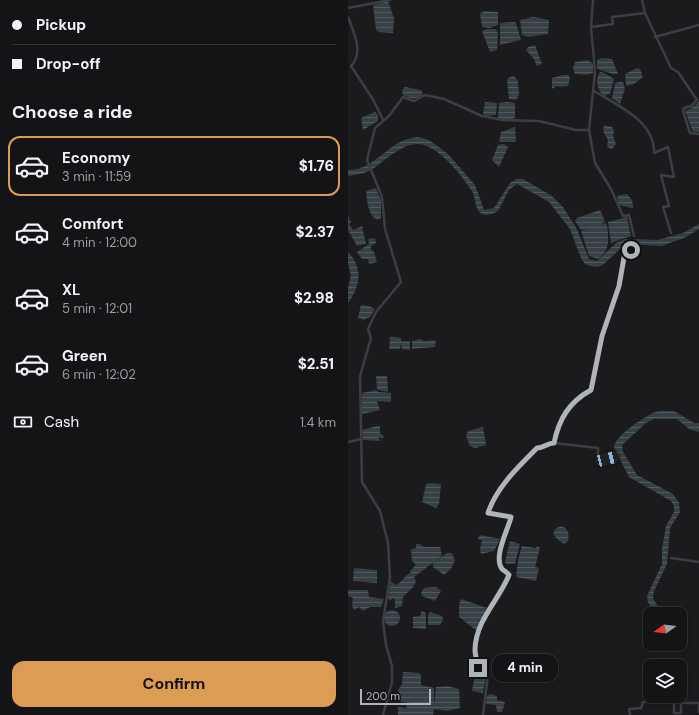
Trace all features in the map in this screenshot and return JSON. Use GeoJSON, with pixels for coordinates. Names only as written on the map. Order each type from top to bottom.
{"type":"FeatureCollection","features":[{"type":"Feature","properties":{"kind":"street"},"geometry":{"type":"LineString","coordinates":[[348,8],[390,0]]}},
{"type":"Feature","properties":{"kind":"street"},"geometry":{"type":"LineString","coordinates":[[593,0],[592,27],[595,72],[589,130],[595,163],[611,189],[623,216],[629,215],[634,236]]}},
{"type":"Feature","properties":{"kind":"street"},"geometry":{"type":"LineString","coordinates":[[642,0],[645,13],[655,37],[671,68],[678,72],[697,100],[692,106],[684,108],[683,111],[690,134],[699,134]]}},
{"type":"Feature","properties":{"kind":"street"},"geometry":{"type":"LineString","coordinates":[[592,27],[613,24],[612,17],[645,13]]}},
{"type":"Feature","properties":{"kind":"street"},"geometry":{"type":"LineString","coordinates":[[348,17],[356,38],[358,55],[349,67],[374,101],[382,120]]}},
{"type":"Feature","properties":{"kind":"street"},"geometry":{"type":"LineString","coordinates":[[655,37],[699,25]]}},
{"type":"Feature","properties":{"kind":"street"},"geometry":{"type":"LineString","coordinates":[[594,91],[630,112],[639,121],[650,135],[654,145],[654,153],[668,147],[674,177],[661,175],[669,206],[663,207],[671,233]]}},
{"type":"Feature","properties":{"kind":"street"},"geometry":{"type":"LineString","coordinates":[[382,715],[392,682],[392,666],[386,645],[383,621],[390,578],[388,543],[380,511],[362,482],[360,376],[372,338],[368,330],[376,312],[401,282],[385,229],[382,197],[368,163],[368,151],[375,128],[382,120],[389,116],[403,97],[414,101],[425,95],[444,99],[482,116],[503,120],[539,121],[576,130],[589,130]]}},
{"type":"Feature","properties":{"kind":"street"},"geometry":{"type":"LineString","coordinates":[[554,443],[557,431],[573,402],[591,390],[593,386],[602,336],[619,286],[625,252],[631,250]]}},
{"type":"Feature","properties":{"kind":"street"},"geometry":{"type":"LineString","coordinates":[[348,442],[362,439]]}},
{"type":"Feature","properties":{"kind":"street"},"geometry":{"type":"LineString","coordinates":[[483,715],[488,675],[487,672],[478,668],[475,649],[479,628],[490,606],[500,595],[509,575],[502,569],[500,564],[500,549],[507,534],[511,517],[488,513],[491,504],[510,476],[537,448],[543,448],[549,443],[598,448],[598,458],[607,459],[617,457]]}},
{"type":"Feature","properties":{"kind":"street"},"geometry":{"type":"LineString","coordinates":[[671,558],[699,562]]}},
{"type":"Feature","properties":{"kind":"street"},"geometry":{"type":"LineString","coordinates":[[630,715],[629,709],[641,708],[644,702],[674,699],[674,713],[681,713],[681,703],[699,703],[699,712]]}},
{"type":"Feature","properties":{"kind":"shaded area"},"geometry":{"type":"Polygon","coordinates":[[[388,1],[394,18],[393,33],[379,32],[376,30],[373,5],[388,1]]]}},
{"type":"Feature","properties":{"kind":"shaded area"},"geometry":{"type":"Polygon","coordinates":[[[484,11],[498,12],[498,25],[490,28],[482,27],[480,14],[484,11]]]}},
{"type":"Feature","properties":{"kind":"shaded area"},"geometry":{"type":"Polygon","coordinates":[[[533,17],[549,20],[548,34],[528,37],[522,35],[520,20],[533,17]]]}},
{"type":"Feature","properties":{"kind":"shaded area"},"geometry":{"type":"Polygon","coordinates":[[[500,23],[516,23],[521,40],[500,45],[500,23]]]}},
{"type":"Feature","properties":{"kind":"shaded area"},"geometry":{"type":"Polygon","coordinates":[[[487,29],[496,29],[498,34],[497,50],[490,52],[482,31],[487,29]]]}},
{"type":"Feature","properties":{"kind":"shaded area"},"geometry":{"type":"Polygon","coordinates":[[[535,45],[542,64],[537,66],[534,59],[526,50],[528,47],[535,45]]]}},
{"type":"Feature","properties":{"kind":"shaded area"},"geometry":{"type":"Polygon","coordinates":[[[601,58],[612,59],[618,74],[597,69],[597,60],[601,58]]]}},
{"type":"Feature","properties":{"kind":"shaded area"},"geometry":{"type":"Polygon","coordinates":[[[588,60],[593,64],[593,73],[587,75],[575,74],[573,68],[575,62],[588,60]]]}},
{"type":"Feature","properties":{"kind":"shaded area"},"geometry":{"type":"Polygon","coordinates":[[[637,68],[640,69],[643,77],[634,84],[626,86],[625,74],[637,68]]]}},
{"type":"Feature","properties":{"kind":"shaded area"},"geometry":{"type":"Polygon","coordinates":[[[600,72],[614,79],[610,94],[604,96],[598,85],[598,75],[600,72]]]}},
{"type":"Feature","properties":{"kind":"shaded area"},"geometry":{"type":"Polygon","coordinates":[[[568,75],[570,77],[568,86],[557,86],[552,89],[552,78],[568,75]]]}},
{"type":"Feature","properties":{"kind":"shaded area"},"geometry":{"type":"Polygon","coordinates":[[[514,76],[518,81],[519,95],[516,100],[509,99],[507,81],[508,78],[514,76]]]}},
{"type":"Feature","properties":{"kind":"shaded area"},"geometry":{"type":"Polygon","coordinates":[[[623,82],[625,89],[620,104],[612,98],[615,83],[623,82]]]}},
{"type":"Feature","properties":{"kind":"shaded area"},"geometry":{"type":"Polygon","coordinates":[[[405,87],[421,90],[423,95],[413,98],[403,95],[402,90],[405,87]]]}},
{"type":"Feature","properties":{"kind":"shaded area"},"geometry":{"type":"Polygon","coordinates":[[[699,101],[699,132],[693,132],[685,111],[693,107],[699,101]]]}},
{"type":"Feature","properties":{"kind":"shaded area"},"geometry":{"type":"Polygon","coordinates":[[[485,102],[497,103],[496,115],[486,116],[483,114],[485,102]]]}},
{"type":"Feature","properties":{"kind":"shaded area"},"geometry":{"type":"Polygon","coordinates":[[[499,103],[515,103],[515,118],[509,120],[498,118],[499,103]]]}},
{"type":"Feature","properties":{"kind":"shaded area"},"geometry":{"type":"Polygon","coordinates":[[[375,112],[378,115],[378,121],[363,130],[361,118],[375,112]]]}},
{"type":"Feature","properties":{"kind":"shaded area"},"geometry":{"type":"Polygon","coordinates":[[[604,125],[612,127],[614,130],[613,136],[616,144],[612,149],[607,147],[608,140],[603,131],[604,125]]]}},
{"type":"Feature","properties":{"kind":"shaded area"},"geometry":{"type":"Polygon","coordinates":[[[515,127],[516,142],[499,142],[501,132],[515,127]]]}},
{"type":"Feature","properties":{"kind":"shaded area"},"geometry":{"type":"Polygon","coordinates":[[[418,137],[429,140],[448,154],[475,185],[484,210],[494,208],[510,183],[517,179],[523,179],[552,196],[563,207],[577,229],[589,259],[597,261],[616,243],[625,239],[657,240],[683,233],[699,224],[699,229],[684,238],[661,246],[624,245],[604,264],[598,267],[590,266],[585,264],[581,258],[570,229],[549,202],[517,184],[509,190],[498,211],[490,215],[485,215],[477,209],[472,191],[453,166],[441,155],[422,144],[407,146],[371,170],[362,174],[348,176],[348,170],[363,167],[376,160],[400,142],[406,139],[418,137]]]}},
{"type":"Feature","properties":{"kind":"shaded area"},"geometry":{"type":"Polygon","coordinates":[[[504,144],[508,147],[499,167],[492,160],[498,145],[504,144]]]}},
{"type":"Feature","properties":{"kind":"shaded area"},"geometry":{"type":"Polygon","coordinates":[[[376,188],[381,200],[381,218],[378,220],[370,212],[366,191],[376,188]]]}},
{"type":"Feature","properties":{"kind":"shaded area"},"geometry":{"type":"Polygon","coordinates":[[[627,194],[632,200],[633,208],[619,205],[617,196],[627,194]]]}},
{"type":"Feature","properties":{"kind":"shaded area"},"geometry":{"type":"Polygon","coordinates":[[[600,210],[605,221],[601,224],[605,223],[607,225],[608,244],[605,252],[598,259],[589,256],[581,231],[588,228],[581,230],[575,221],[577,218],[600,210]]]}},
{"type":"Feature","properties":{"kind":"shaded area"},"geometry":{"type":"Polygon","coordinates":[[[348,216],[351,222],[349,224],[353,230],[362,226],[366,244],[357,246],[348,230],[348,216]]]}},
{"type":"Feature","properties":{"kind":"shaded area"},"geometry":{"type":"Polygon","coordinates":[[[627,217],[631,236],[611,243],[608,222],[627,217]]]}},
{"type":"Feature","properties":{"kind":"shaded area"},"geometry":{"type":"Polygon","coordinates":[[[375,238],[376,243],[371,246],[371,249],[374,252],[377,262],[369,264],[368,259],[362,259],[357,252],[369,244],[368,239],[375,238]]]}},
{"type":"Feature","properties":{"kind":"shaded area"},"geometry":{"type":"Polygon","coordinates":[[[348,252],[353,258],[358,270],[358,283],[356,290],[348,303],[348,288],[351,276],[348,263],[348,252]]]}},
{"type":"Feature","properties":{"kind":"shaded area"},"geometry":{"type":"Polygon","coordinates":[[[361,305],[369,306],[375,309],[370,317],[364,320],[358,318],[361,305]]]}},
{"type":"Feature","properties":{"kind":"shaded area"},"geometry":{"type":"Polygon","coordinates":[[[390,337],[401,338],[401,341],[410,341],[410,350],[402,349],[401,343],[400,349],[389,349],[390,337]]]}},
{"type":"Feature","properties":{"kind":"shaded area"},"geometry":{"type":"Polygon","coordinates":[[[421,339],[423,341],[436,340],[435,347],[412,349],[412,341],[421,339]]]}},
{"type":"Feature","properties":{"kind":"shaded area"},"geometry":{"type":"Polygon","coordinates":[[[376,376],[387,376],[388,392],[377,390],[376,376]]]}},
{"type":"Feature","properties":{"kind":"shaded area"},"geometry":{"type":"Polygon","coordinates":[[[376,390],[378,392],[391,393],[391,402],[377,401],[380,410],[362,414],[362,393],[376,390]]]}},
{"type":"Feature","properties":{"kind":"shaded area"},"geometry":{"type":"Polygon","coordinates":[[[657,411],[674,411],[694,423],[699,423],[699,432],[689,429],[677,419],[654,419],[646,423],[622,445],[623,452],[637,475],[673,494],[679,503],[680,512],[670,528],[667,564],[654,591],[653,598],[658,607],[650,607],[647,596],[662,564],[662,549],[666,526],[674,512],[674,506],[671,501],[629,477],[614,448],[615,443],[630,427],[650,414],[657,411]]]}},
{"type":"Feature","properties":{"kind":"shaded area"},"geometry":{"type":"Polygon","coordinates":[[[380,426],[380,433],[384,436],[383,438],[378,437],[381,441],[363,440],[362,430],[380,426]]]}},
{"type":"Feature","properties":{"kind":"shaded area"},"geometry":{"type":"Polygon","coordinates":[[[483,427],[486,445],[475,448],[470,446],[466,436],[468,431],[483,427]]]}},
{"type":"Feature","properties":{"kind":"shaded area"},"geometry":{"type":"Polygon","coordinates":[[[426,484],[441,484],[439,504],[436,508],[422,502],[426,484]]]}},
{"type":"Feature","properties":{"kind":"shaded area"},"geometry":{"type":"Polygon","coordinates":[[[561,526],[566,528],[568,534],[568,541],[564,544],[553,534],[555,529],[561,526]]]}},
{"type":"Feature","properties":{"kind":"shaded area"},"geometry":{"type":"Polygon","coordinates":[[[480,535],[500,539],[494,551],[481,554],[480,549],[482,540],[479,540],[478,538],[480,535]]]}},
{"type":"Feature","properties":{"kind":"shaded area"},"geometry":{"type":"Polygon","coordinates":[[[510,541],[520,544],[515,564],[506,564],[505,562],[510,541]]]}},
{"type":"Feature","properties":{"kind":"shaded area"},"geometry":{"type":"Polygon","coordinates":[[[416,544],[424,547],[440,547],[442,556],[414,577],[416,581],[414,586],[403,597],[402,606],[395,608],[395,600],[393,598],[390,601],[388,598],[391,582],[397,585],[409,573],[411,574],[410,571],[416,565],[412,561],[411,549],[416,548],[416,544]]]}},
{"type":"Feature","properties":{"kind":"shaded area"},"geometry":{"type":"Polygon","coordinates":[[[522,546],[536,548],[537,546],[540,548],[535,567],[539,568],[536,581],[516,577],[518,560],[522,546]]]}},
{"type":"Feature","properties":{"kind":"shaded area"},"geometry":{"type":"Polygon","coordinates":[[[447,553],[452,553],[455,560],[451,569],[444,575],[433,567],[433,563],[447,553]]]}},
{"type":"Feature","properties":{"kind":"shaded area"},"geometry":{"type":"Polygon","coordinates":[[[354,568],[377,570],[377,583],[353,581],[354,568]]]}},
{"type":"Feature","properties":{"kind":"shaded area"},"geometry":{"type":"Polygon","coordinates":[[[436,587],[441,591],[435,601],[422,596],[421,593],[424,588],[436,587]]]}},
{"type":"Feature","properties":{"kind":"shaded area"},"geometry":{"type":"Polygon","coordinates":[[[348,590],[368,590],[369,597],[384,599],[381,607],[370,607],[363,611],[359,607],[354,610],[352,606],[353,598],[348,596],[348,590]]]}},
{"type":"Feature","properties":{"kind":"shaded area"},"geometry":{"type":"Polygon","coordinates":[[[461,599],[487,608],[477,631],[459,617],[459,605],[461,599]]]}},
{"type":"Feature","properties":{"kind":"shaded area"},"geometry":{"type":"Polygon","coordinates":[[[389,610],[395,610],[400,615],[398,624],[395,626],[389,626],[384,621],[384,615],[389,610]]]}},
{"type":"Feature","properties":{"kind":"shaded area"},"geometry":{"type":"Polygon","coordinates":[[[422,611],[426,613],[426,629],[413,628],[413,617],[420,616],[422,611]]]}},
{"type":"Feature","properties":{"kind":"shaded area"},"geometry":{"type":"Polygon","coordinates":[[[430,612],[442,616],[443,620],[440,625],[428,625],[428,615],[430,612]]]}},
{"type":"Feature","properties":{"kind":"shaded area"},"geometry":{"type":"Polygon","coordinates":[[[479,668],[487,673],[483,693],[472,691],[476,669],[479,668]]]}},
{"type":"Feature","properties":{"kind":"shaded area"},"geometry":{"type":"Polygon","coordinates":[[[403,672],[419,673],[421,675],[421,685],[434,688],[434,706],[436,687],[447,686],[459,689],[460,708],[447,711],[434,709],[433,715],[398,715],[398,707],[406,708],[407,711],[406,704],[412,703],[399,702],[401,697],[398,690],[402,684],[403,672]]]}},
{"type":"Feature","properties":{"kind":"shaded area"},"geometry":{"type":"Polygon","coordinates":[[[490,694],[497,696],[497,700],[505,702],[502,712],[497,712],[496,705],[486,704],[487,696],[490,694]]]}},
{"type":"Feature","properties":{"kind":"route"},"geometry":{"type":"LineString","coordinates":[[478,668],[475,649],[479,628],[490,606],[500,595],[509,575],[502,569],[500,564],[500,549],[501,543],[507,534],[511,517],[488,513],[491,504],[510,476],[537,448],[543,448],[549,443],[554,443],[557,431],[573,402],[591,390],[602,336],[619,286],[625,252],[631,250]]}}]}
